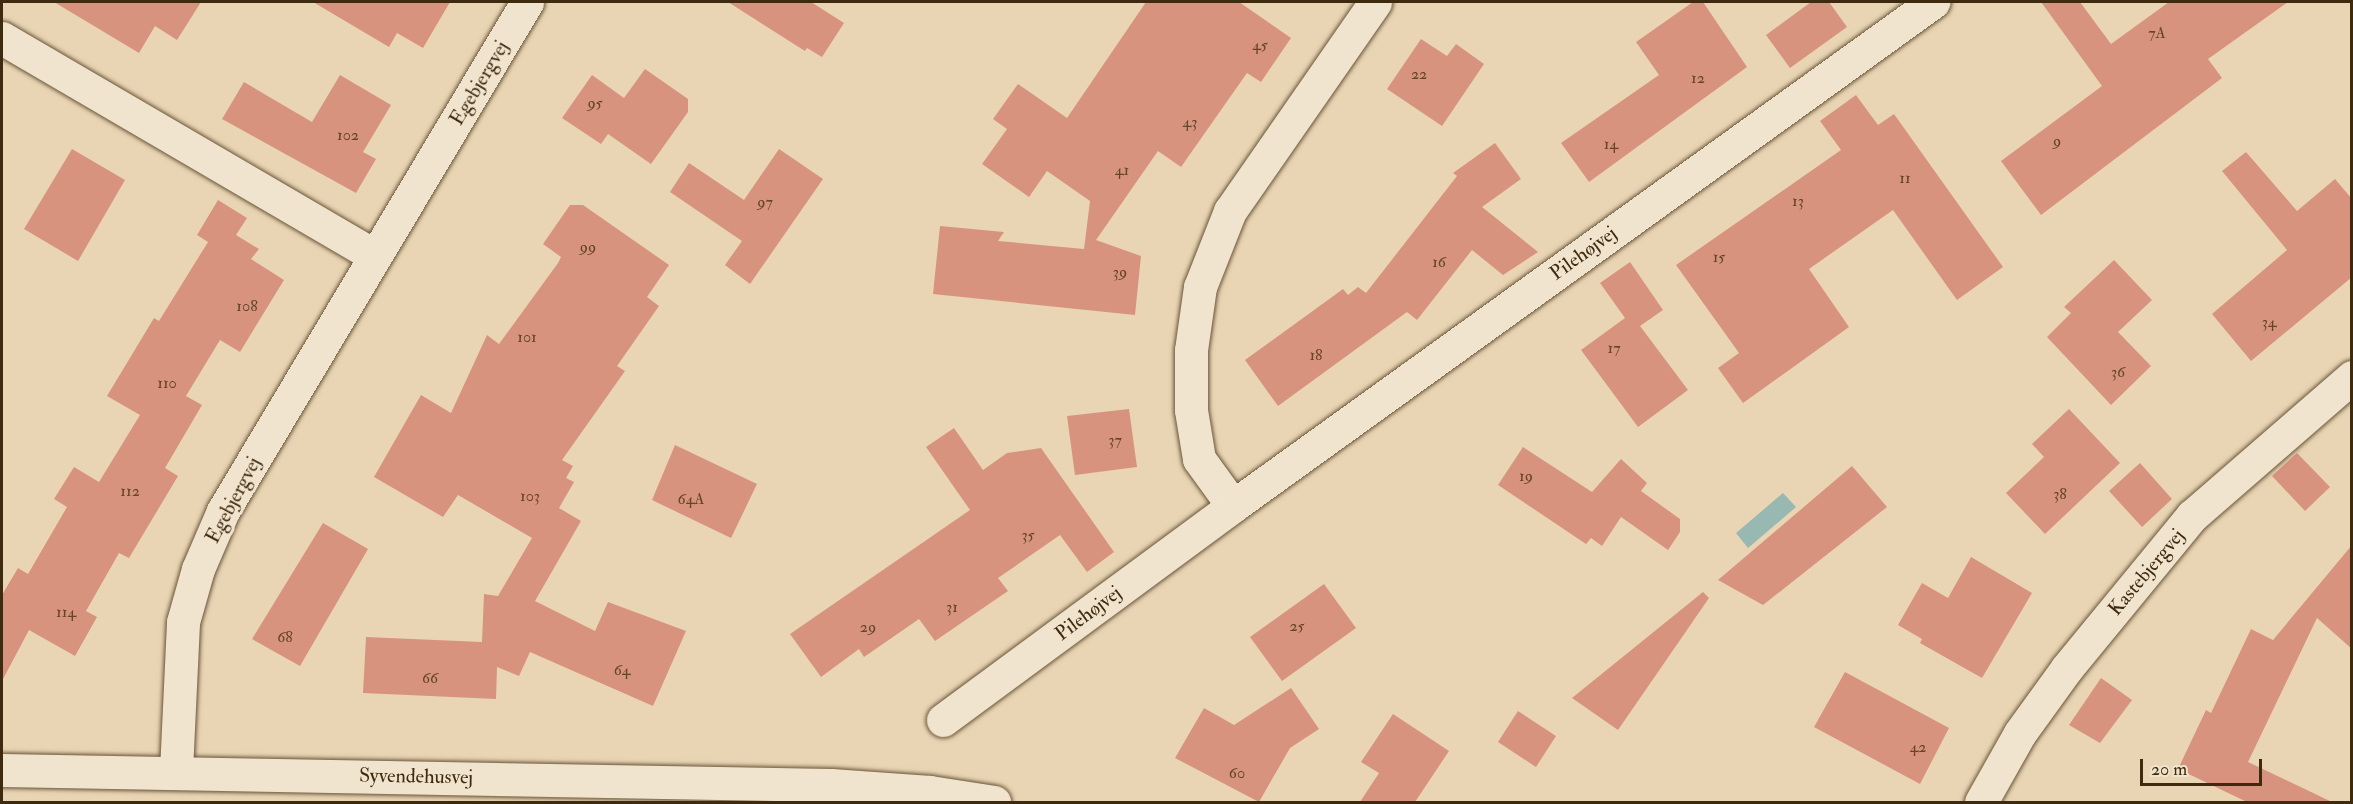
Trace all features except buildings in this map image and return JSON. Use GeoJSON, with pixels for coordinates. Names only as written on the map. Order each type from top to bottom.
{"type":"FeatureCollection","features":[{"type":"Feature","properties":{"kind":"street","name":"Egebjergvej"},"geometry":{"type":"LineString","coordinates":[[176,771],[183,622],[198,568],[223,512],[527,2]]}},
{"type":"Feature","properties":{"kind":"street"},"geometry":{"type":"LineString","coordinates":[[1233,506],[1199,459],[1191,410],[1191,350],[1200,287],[1230,211],[1375,2]]}},
{"type":"Feature","properties":{"kind":"street","name":"Pilehøjvej"},"geometry":{"type":"LineString","coordinates":[[943,720],[1233,506],[1933,2]]}},
{"type":"Feature","properties":{"kind":"street"},"geometry":{"type":"LineString","coordinates":[[2,38],[375,256]]}},
{"type":"Feature","properties":{"kind":"street","name":"Kastebjergvej"},"geometry":{"type":"LineString","coordinates":[[1981,802],[2020,733],[2067,668],[2192,516],[2352,376]]}},
{"type":"Feature","properties":{"kind":"street","name":"Syvendehusvej"},"geometry":{"type":"LineString","coordinates":[[2,770],[176,771],[831,794],[930,792],[994,802]]}},
{"type":"Feature","properties":{"kind":"water"},"geometry":{"type":"Polygon","coordinates":[[[1783,493],[1796,507],[1748,548],[1736,533],[1783,493]]]}}]}
